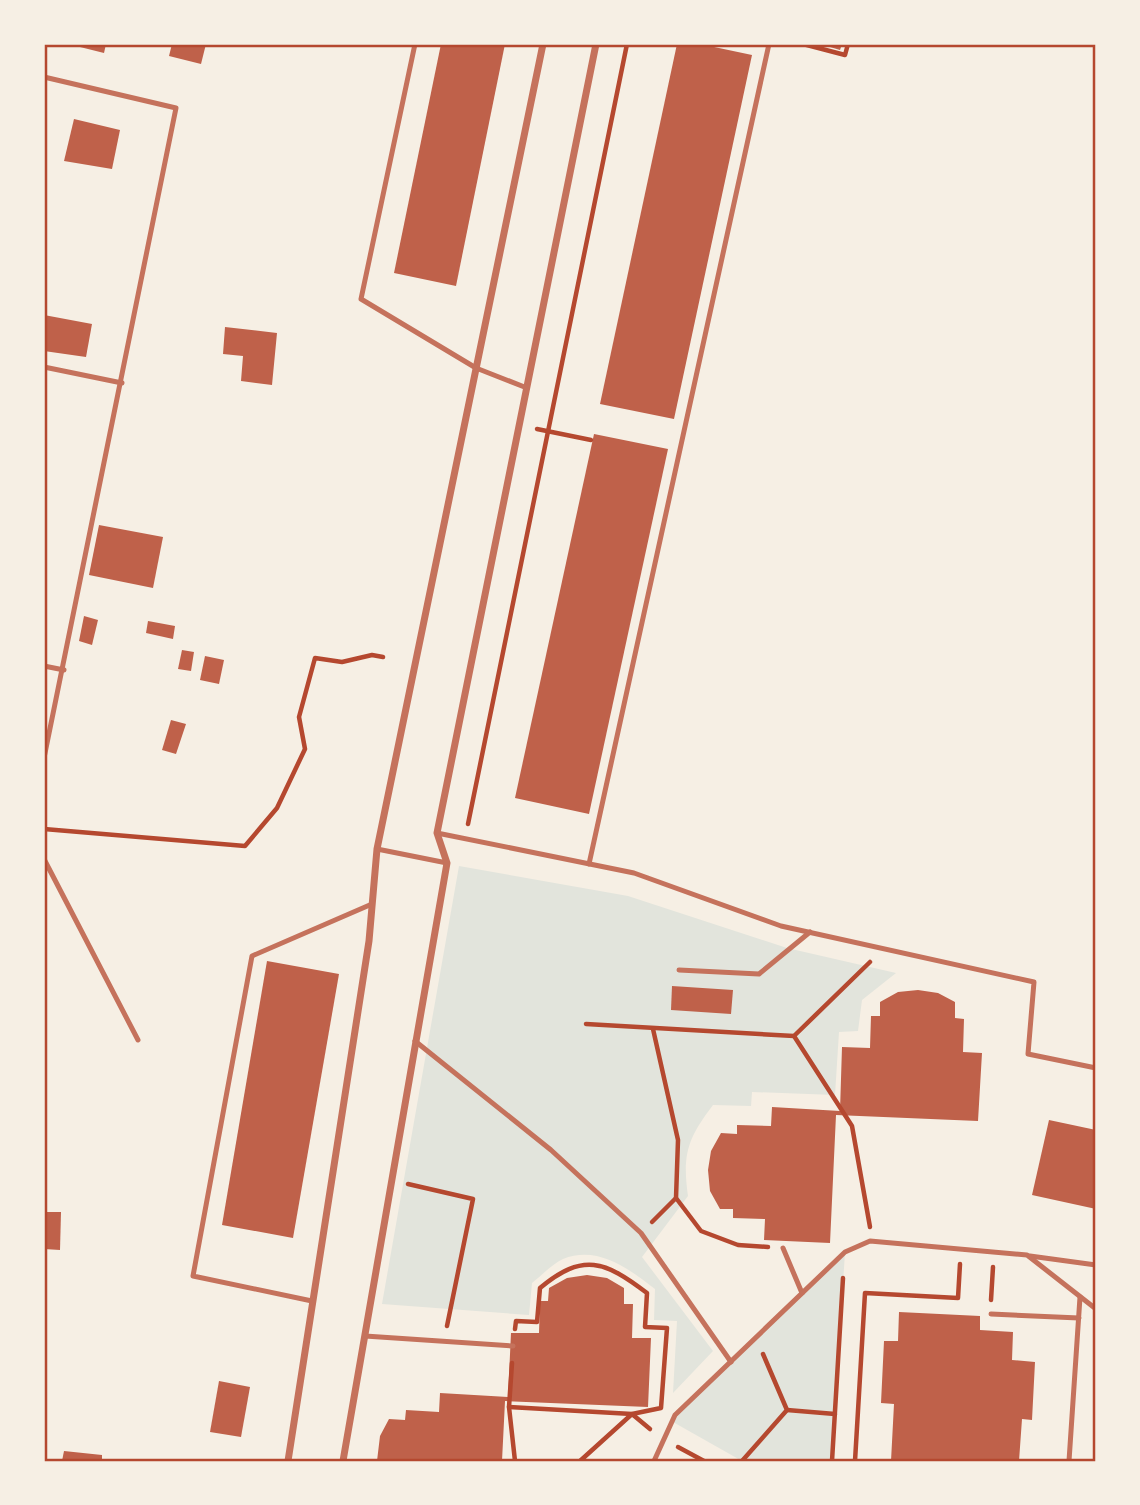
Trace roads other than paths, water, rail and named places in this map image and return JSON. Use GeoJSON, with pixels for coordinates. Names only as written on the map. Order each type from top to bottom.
{"type":"FeatureCollection","features":[{"type":"Feature","properties":{"kind":"street"},"geometry":{"type":"LineString","coordinates":[[288,1461],[372,904],[377,849],[543,44]]}},
{"type":"Feature","properties":{"kind":"street"},"geometry":{"type":"LineString","coordinates":[[343,1461],[447,863],[437,833],[596,44]]}},
{"type":"Feature","properties":{"kind":"lane"},"geometry":{"type":"LineString","coordinates":[[415,44],[361,299],[476,368],[527,388]]}},
{"type":"Feature","properties":{"kind":"lane"},"geometry":{"type":"LineString","coordinates":[[589,864],[769,44]]}},
{"type":"Feature","properties":{"kind":"lane"},"geometry":{"type":"LineString","coordinates":[[44,77],[176,108],[44,758]]}},
{"type":"Feature","properties":{"kind":"lane"},"geometry":{"type":"LineString","coordinates":[[44,367],[122,383]]}},
{"type":"Feature","properties":{"kind":"lane"},"geometry":{"type":"LineString","coordinates":[[44,666],[64,670]]}},
{"type":"Feature","properties":{"kind":"lane"},"geometry":{"type":"LineString","coordinates":[[437,833],[634,873],[781,926],[1034,982],[1028,1054],[1096,1068]]}},
{"type":"Feature","properties":{"kind":"lane"},"geometry":{"type":"LineString","coordinates":[[377,849],[447,863]]}},
{"type":"Feature","properties":{"kind":"lane"},"geometry":{"type":"LineString","coordinates":[[44,859],[138,1040]]}},
{"type":"Feature","properties":{"kind":"lane"},"geometry":{"type":"LineString","coordinates":[[312,1301],[193,1276],[251,956],[372,904]]}},
{"type":"Feature","properties":{"kind":"lane"},"geometry":{"type":"LineString","coordinates":[[679,970],[759,974],[810,932]]}},
{"type":"Feature","properties":{"kind":"lane"},"geometry":{"type":"LineString","coordinates":[[415,1041],[551,1150],[641,1233],[731,1362]]}},
{"type":"Feature","properties":{"kind":"lane"},"geometry":{"type":"LineString","coordinates":[[654,1461],[675,1415],[845,1252],[870,1241],[1027,1255],[1096,1265]]}},
{"type":"Feature","properties":{"kind":"lane"},"geometry":{"type":"LineString","coordinates":[[783,1248],[802,1293]]}},
{"type":"Feature","properties":{"kind":"lane"},"geometry":{"type":"LineString","coordinates":[[1027,1255],[1096,1309]]}},
{"type":"Feature","properties":{"kind":"lane"},"geometry":{"type":"LineString","coordinates":[[1069,1461],[1080,1297]]}},
{"type":"Feature","properties":{"kind":"lane"},"geometry":{"type":"LineString","coordinates":[[991,1314],[1079,1318]]}},
{"type":"Feature","properties":{"kind":"lane"},"geometry":{"type":"LineString","coordinates":[[365,1336],[513,1346]]}}]}
